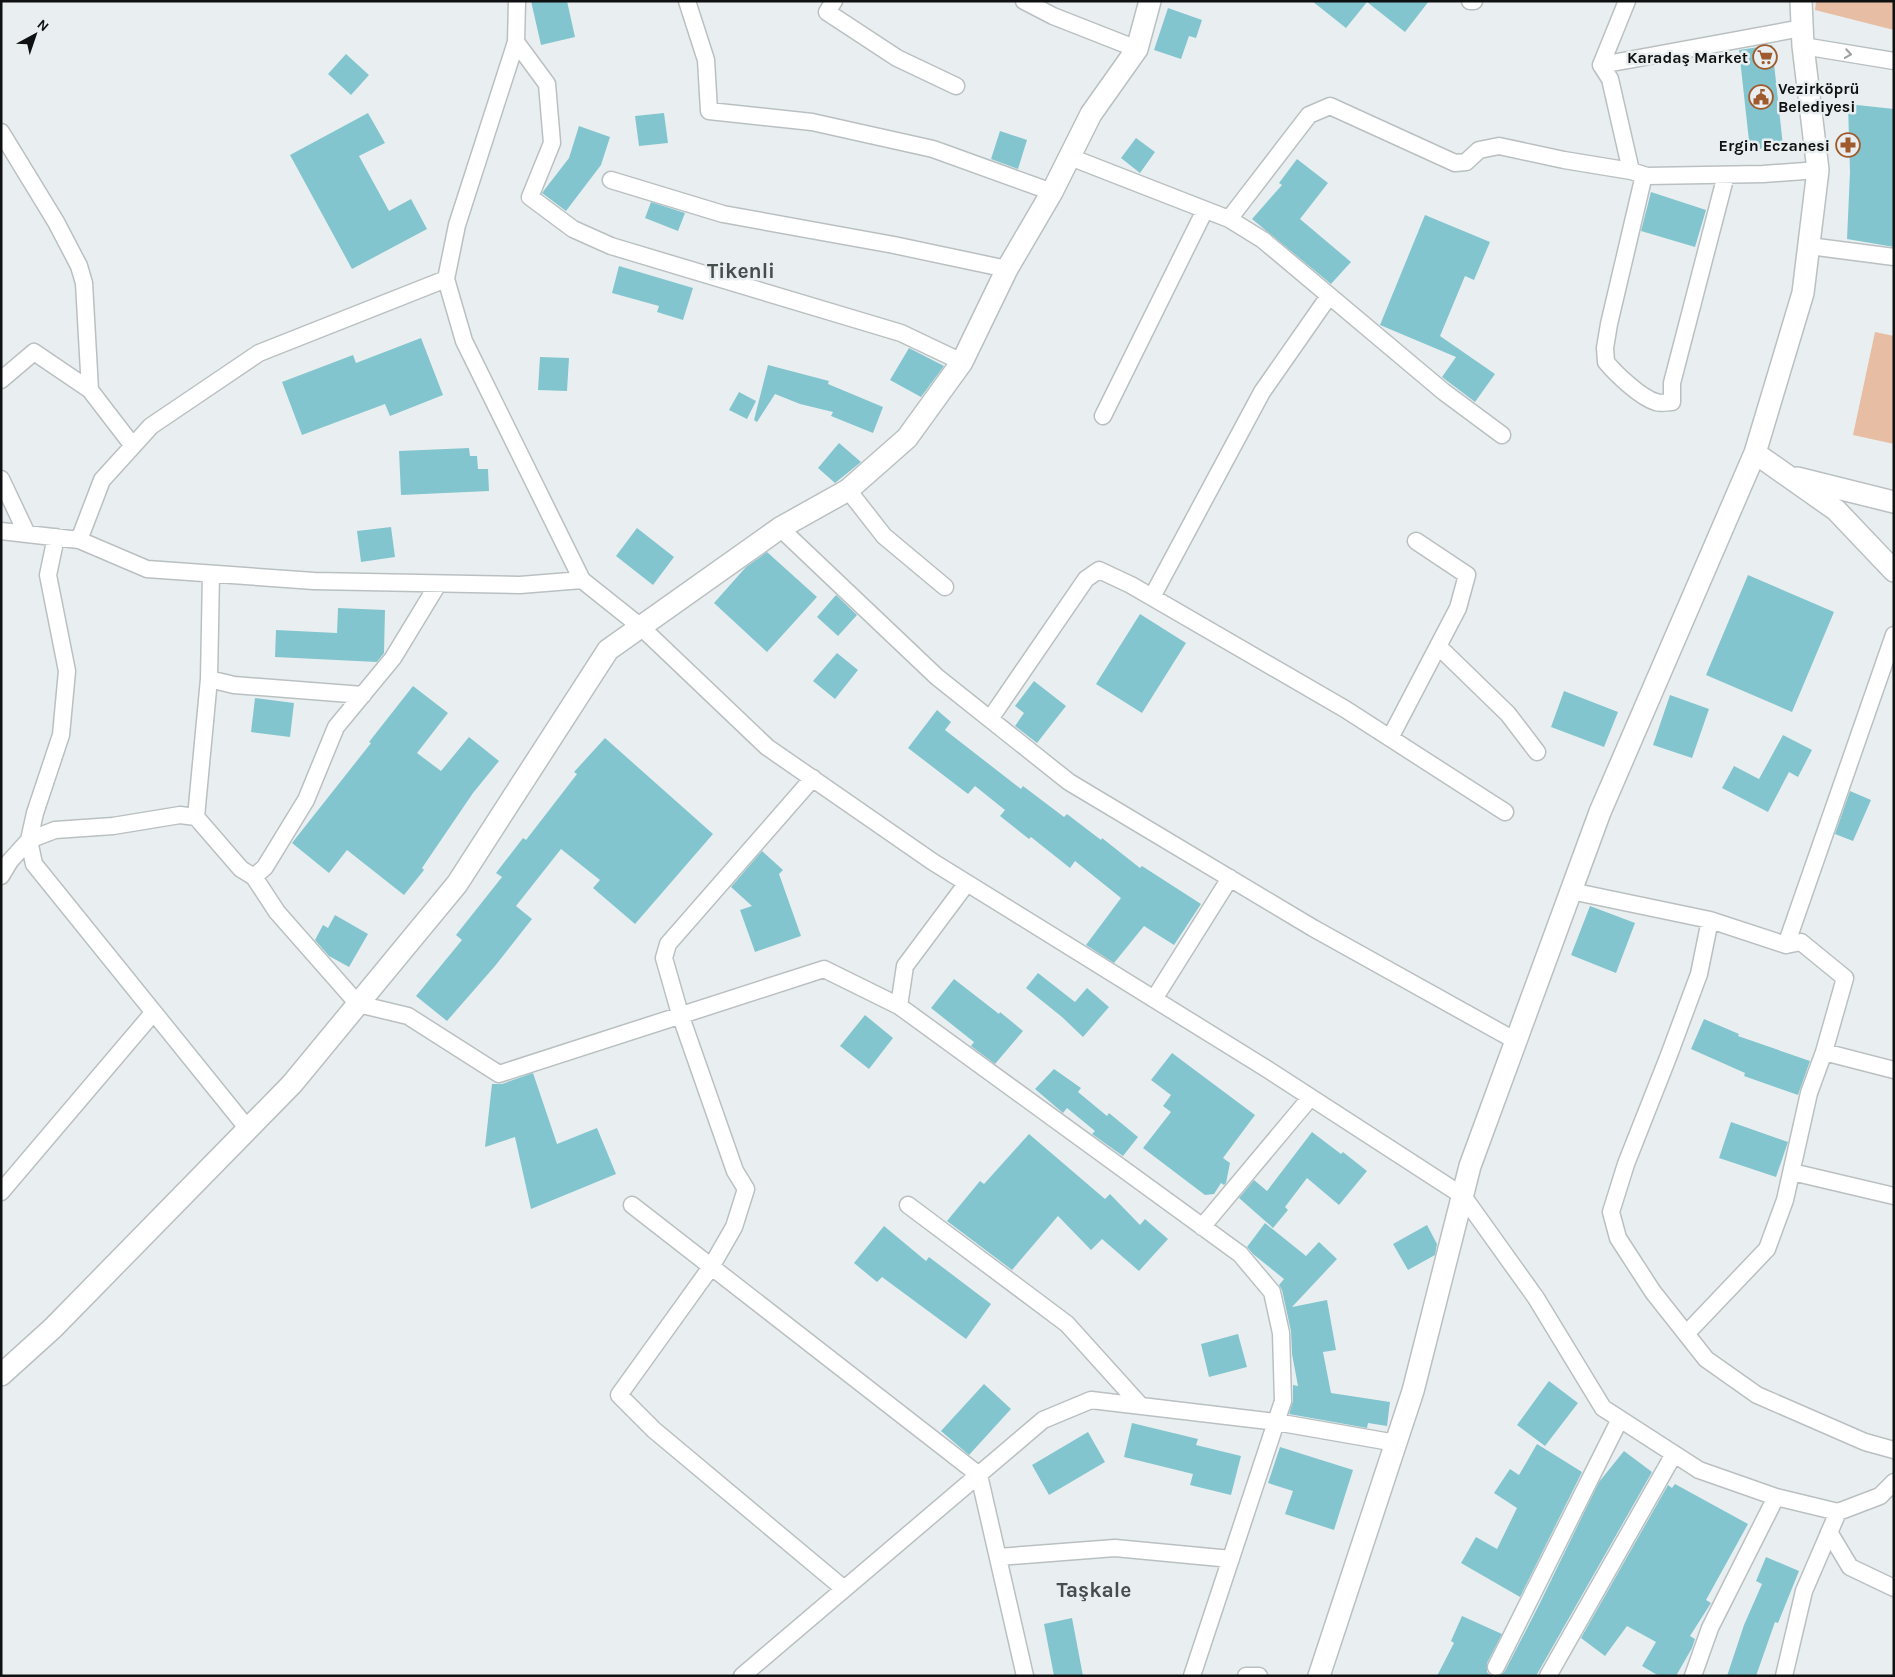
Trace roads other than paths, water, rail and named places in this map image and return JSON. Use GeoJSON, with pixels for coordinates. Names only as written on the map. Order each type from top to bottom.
{"type":"FeatureCollection","features":[{"type":"Feature","properties":{"kind":"street"},"geometry":{"type":"LineString","coordinates":[[517,1],[516,42],[457,225],[446,279],[464,341],[582,580],[641,627],[767,746],[933,862],[1154,999],[1463,1196],[1536,1298],[1603,1408],[1699,1470],[1776,1496],[1838,1512],[1880,1496],[1894,1482]]}},
{"type":"Feature","properties":{"kind":"street"},"geometry":{"type":"LineString","coordinates":[[687,1],[706,60],[709,111],[812,122],[933,149],[1052,192]]}},
{"type":"Feature","properties":{"kind":"street"},"geometry":{"type":"LineString","coordinates":[[834,1],[827,12],[897,58],[956,86]]}},
{"type":"Feature","properties":{"kind":"street"},"geometry":{"type":"LineString","coordinates":[[1024,1],[1053,16],[1137,49]]}},
{"type":"Feature","properties":{"kind":"street"},"geometry":{"type":"LineString","coordinates":[[1,1375],[53,1328],[292,1084],[457,884],[608,650],[780,528],[848,490],[907,438],[962,362],[1007,268],[1052,192],[1091,114],[1137,49],[1150,1]]}},
{"type":"Feature","properties":{"kind":"street"},"geometry":{"type":"LineString","coordinates":[[1601,65],[1627,1]]}},
{"type":"Feature","properties":{"kind":"street"},"geometry":{"type":"LineString","coordinates":[[1319,1676],[1413,1391],[1470,1166],[1600,812],[1755,453],[1803,293],[1818,170],[1802,37],[1801,1]]}},
{"type":"Feature","properties":{"kind":"street"},"geometry":{"type":"LineString","coordinates":[[1601,65],[1802,37],[1894,61]]}},
{"type":"Feature","properties":{"kind":"street"},"geometry":{"type":"LineString","coordinates":[[516,42],[547,84],[552,143],[530,198],[573,229],[611,246],[901,333],[962,362]]}},
{"type":"Feature","properties":{"kind":"street"},"geometry":{"type":"LineString","coordinates":[[1601,65],[1610,79],[1638,173],[1609,324],[1605,348],[1606,362],[1618,376],[1655,402],[1672,402],[1672,383],[1726,175]]}},
{"type":"Feature","properties":{"kind":"street"},"geometry":{"type":"LineString","coordinates":[[1229,219],[1309,115],[1330,106],[1455,164],[1466,162],[1480,150],[1499,146],[1638,173],[1726,175],[1818,170]]}},
{"type":"Feature","properties":{"kind":"street"},"geometry":{"type":"LineString","coordinates":[[1,132],[56,222],[79,266],[84,283],[90,390]]}},
{"type":"Feature","properties":{"kind":"street"},"geometry":{"type":"LineString","coordinates":[[1070,156],[1229,219],[1263,240],[1444,392],[1502,435]]}},
{"type":"Feature","properties":{"kind":"street"},"geometry":{"type":"LineString","coordinates":[[611,180],[723,214],[1007,268]]}},
{"type":"Feature","properties":{"kind":"street"},"geometry":{"type":"LineString","coordinates":[[1103,416],[1205,210]]}},
{"type":"Feature","properties":{"kind":"street"},"geometry":{"type":"LineString","coordinates":[[1809,246],[1894,258]]}},
{"type":"Feature","properties":{"kind":"street"},"geometry":{"type":"LineString","coordinates":[[79,540],[102,480],[152,426],[259,354],[446,279]]}},
{"type":"Feature","properties":{"kind":"street"},"geometry":{"type":"LineString","coordinates":[[1152,597],[1262,392],[1329,296]]}},
{"type":"Feature","properties":{"kind":"street"},"geometry":{"type":"LineString","coordinates":[[1,380],[34,352],[90,390],[133,446]]}},
{"type":"Feature","properties":{"kind":"street"},"geometry":{"type":"LineString","coordinates":[[1755,453],[1836,510],[1894,571]]}},
{"type":"Feature","properties":{"kind":"street"},"geometry":{"type":"LineString","coordinates":[[1786,475],[1894,502]]}},
{"type":"Feature","properties":{"kind":"street"},"geometry":{"type":"LineString","coordinates":[[1,479],[27,534]]}},
{"type":"Feature","properties":{"kind":"street"},"geometry":{"type":"LineString","coordinates":[[848,490],[884,536],[945,587]]}},
{"type":"Feature","properties":{"kind":"street"},"geometry":{"type":"LineString","coordinates":[[780,528],[937,677],[1069,782],[1313,928],[1516,1041]]}},
{"type":"Feature","properties":{"kind":"street"},"geometry":{"type":"LineString","coordinates":[[1,531],[79,540],[147,569],[314,581],[520,585],[582,580]]}},
{"type":"Feature","properties":{"kind":"street"},"geometry":{"type":"LineString","coordinates":[[56,537],[48,576],[67,671],[61,735],[35,813],[29,840],[34,864],[248,1130]]}},
{"type":"Feature","properties":{"kind":"street"},"geometry":{"type":"LineString","coordinates":[[1390,738],[1458,608],[1466,575],[1416,541]]}},
{"type":"Feature","properties":{"kind":"street"},"geometry":{"type":"LineString","coordinates":[[990,719],[1086,579],[1099,570],[1131,585],[1345,709],[1505,812]]}},
{"type":"Feature","properties":{"kind":"street"},"geometry":{"type":"LineString","coordinates":[[196,817],[209,679],[211,574]]}},
{"type":"Feature","properties":{"kind":"street"},"geometry":{"type":"LineString","coordinates":[[254,877],[266,867],[306,800],[336,727],[393,658],[438,584]]}},
{"type":"Feature","properties":{"kind":"street"},"geometry":{"type":"LineString","coordinates":[[1786,945],[1894,635]]}},
{"type":"Feature","properties":{"kind":"street"},"geometry":{"type":"LineString","coordinates":[[1438,646],[1508,714],[1537,752]]}},
{"type":"Feature","properties":{"kind":"street"},"geometry":{"type":"LineString","coordinates":[[209,679],[234,685],[362,695]]}},
{"type":"Feature","properties":{"kind":"street"},"geometry":{"type":"LineString","coordinates":[[813,778],[668,944],[664,958],[680,1014],[735,1171],[746,1190],[734,1227],[711,1267],[619,1395],[654,1430],[843,1588]]}},
{"type":"Feature","properties":{"kind":"street"},"geometry":{"type":"LineString","coordinates":[[1,876],[10,861],[29,840],[55,830],[113,826],[180,815],[196,817],[240,870],[254,877],[277,912],[358,1004],[408,1016],[499,1074],[824,969],[899,1006],[1240,1254],[1272,1292],[1281,1333],[1283,1401],[1192,1676]]}},
{"type":"Feature","properties":{"kind":"street"},"geometry":{"type":"LineString","coordinates":[[1154,999],[1230,878]]}},
{"type":"Feature","properties":{"kind":"street"},"geometry":{"type":"LineString","coordinates":[[899,1006],[905,966],[967,883]]}},
{"type":"Feature","properties":{"kind":"street"},"geometry":{"type":"LineString","coordinates":[[1571,891],[1710,920],[1786,945],[1801,942],[1844,978],[1824,1052],[1809,1093],[1785,1200],[1767,1249],[1686,1334]]}},
{"type":"Feature","properties":{"kind":"street"},"geometry":{"type":"LineString","coordinates":[[1710,920],[1699,974],[1670,1055],[1626,1164],[1611,1212],[1618,1238],[1653,1292],[1706,1359],[1758,1395],[1865,1442],[1894,1450]]}},
{"type":"Feature","properties":{"kind":"street"},"geometry":{"type":"LineString","coordinates":[[1,1192],[153,1014]]}},
{"type":"Feature","properties":{"kind":"street"},"geometry":{"type":"LineString","coordinates":[[1824,1052],[1894,1070]]}},
{"type":"Feature","properties":{"kind":"street"},"geometry":{"type":"LineString","coordinates":[[1202,1227],[1310,1098]]}},
{"type":"Feature","properties":{"kind":"street"},"geometry":{"type":"LineString","coordinates":[[1792,1172],[1894,1196]]}},
{"type":"Feature","properties":{"kind":"street"},"geometry":{"type":"LineString","coordinates":[[632,1205],[979,1475],[1025,1676]]}},
{"type":"Feature","properties":{"kind":"street"},"geometry":{"type":"LineString","coordinates":[[908,1205],[1067,1324],[1141,1406]]}},
{"type":"Feature","properties":{"kind":"street"},"geometry":{"type":"LineString","coordinates":[[742,1676],[843,1588],[1043,1420],[1090,1400],[1276,1422],[1396,1443]]}},
{"type":"Feature","properties":{"kind":"street"},"geometry":{"type":"LineString","coordinates":[[1496,1667],[1620,1419]]}},
{"type":"Feature","properties":{"kind":"street"},"geometry":{"type":"LineString","coordinates":[[1548,1676],[1674,1454]]}},
{"type":"Feature","properties":{"kind":"street"},"geometry":{"type":"LineString","coordinates":[[1694,1676],[1710,1628],[1776,1496]]}},
{"type":"Feature","properties":{"kind":"street"},"geometry":{"type":"LineString","coordinates":[[1784,1676],[1804,1591],[1838,1512]]}},
{"type":"Feature","properties":{"kind":"street"},"geometry":{"type":"LineString","coordinates":[[1829,1532],[1850,1567],[1894,1588]]}},
{"type":"Feature","properties":{"kind":"street"},"geometry":{"type":"LineString","coordinates":[[998,1557],[1114,1548],[1231,1559]]}},
{"type":"Feature","properties":{"kind":"street"},"geometry":{"type":"LineString","coordinates":[[1246,1676],[1259,1676]]}},
{"type":"Feature","properties":{"kind":"place","name":"Karadaş Market"},"geometry":{"type":"Point","coordinates":[1765,57]}},
{"type":"Feature","properties":{"kind":"place","name":"Vezirköprü Belediyesi"},"geometry":{"type":"Point","coordinates":[1761,97]}},
{"type":"Feature","properties":{"kind":"place","name":"Ergin Eczanesi"},"geometry":{"type":"Point","coordinates":[1848,145]}},
{"type":"Feature","properties":{"kind":"district","name":"Tikenli"},"geometry":{"type":"Point","coordinates":[741,271]}},
{"type":"Feature","properties":{"kind":"district","name":"Taşkale"},"geometry":{"type":"Point","coordinates":[1094,1590]}}]}
